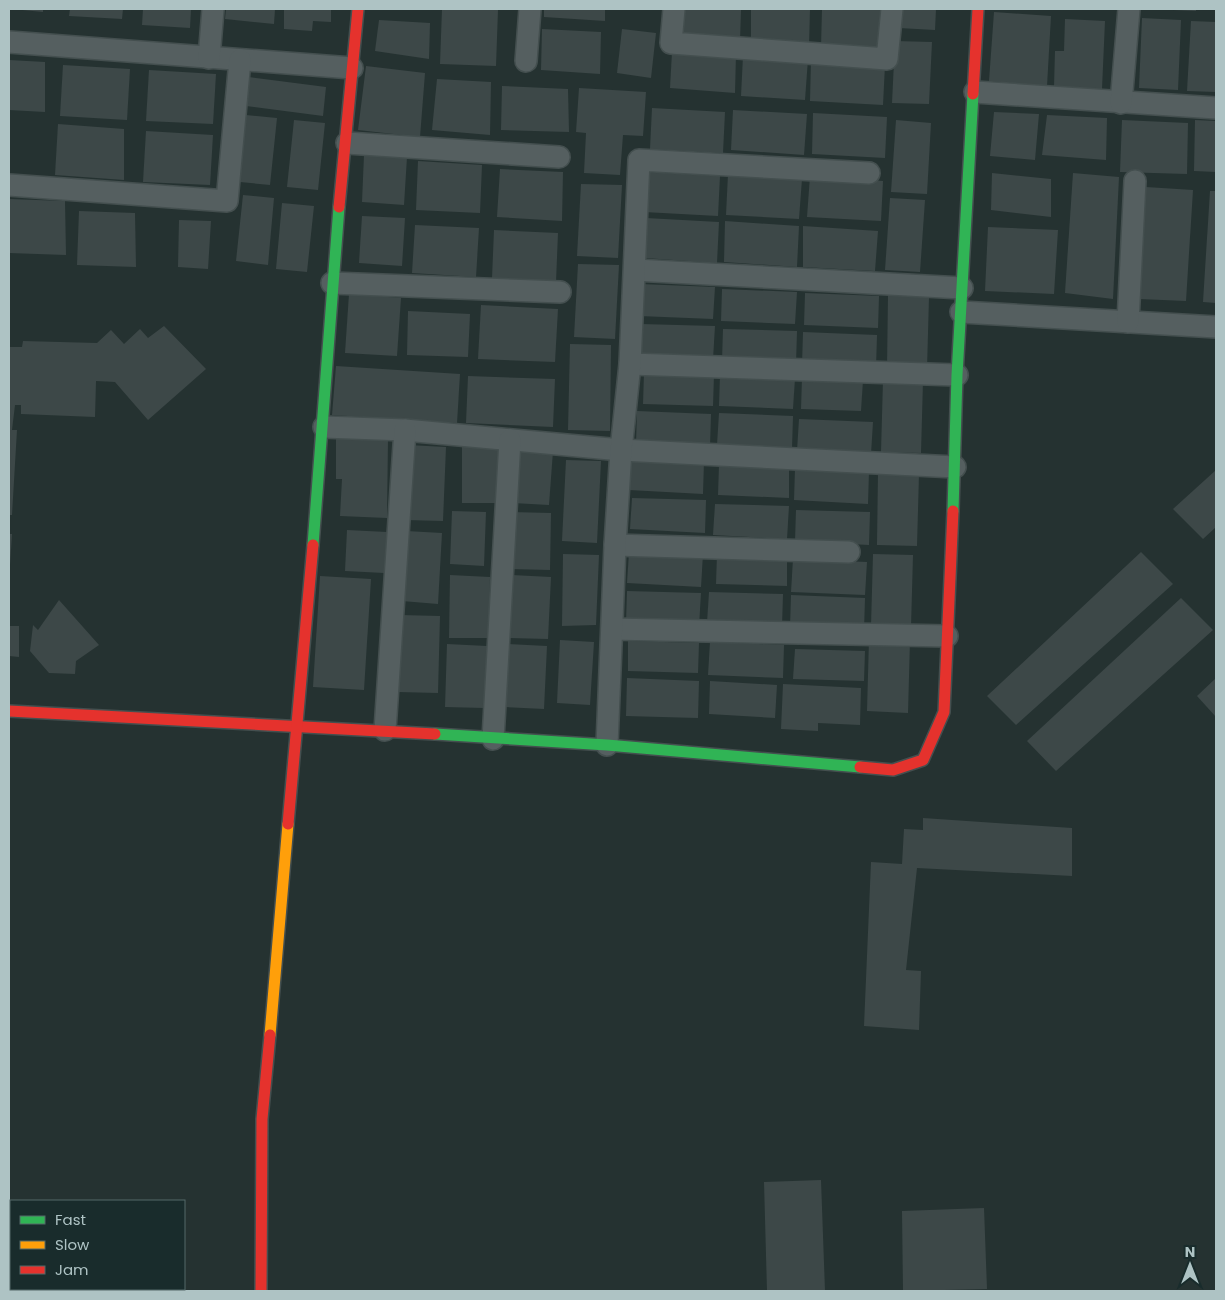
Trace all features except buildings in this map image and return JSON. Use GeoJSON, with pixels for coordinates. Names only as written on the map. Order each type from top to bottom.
{"type":"FeatureCollection","features":[{"type":"Feature","properties":{"kind":"street"},"geometry":{"type":"LineString","coordinates":[[209,58],[213,9]]}},
{"type":"Feature","properties":{"kind":"street"},"geometry":{"type":"LineString","coordinates":[[261,1291],[262,1119],[324,427],[332,282],[347,143],[358,9]]}},
{"type":"Feature","properties":{"kind":"street"},"geometry":{"type":"LineString","coordinates":[[526,61],[530,9]]}},
{"type":"Feature","properties":{"kind":"street"},"geometry":{"type":"LineString","coordinates":[[674,9],[671,43],[887,59],[892,9]]}},
{"type":"Feature","properties":{"kind":"street"},"geometry":{"type":"LineString","coordinates":[[9,711],[296,725],[493,739],[607,744],[893,770],[923,760],[944,712],[955,467],[957,375],[975,92],[978,9]]}},
{"type":"Feature","properties":{"kind":"street"},"geometry":{"type":"LineString","coordinates":[[1121,103],[1129,9]]}},
{"type":"Feature","properties":{"kind":"street"},"geometry":{"type":"LineString","coordinates":[[9,42],[352,68]]}},
{"type":"Feature","properties":{"kind":"street"},"geometry":{"type":"LineString","coordinates":[[9,185],[227,201],[240,60]]}},
{"type":"Feature","properties":{"kind":"street"},"geometry":{"type":"LineString","coordinates":[[975,92],[1216,108]]}},
{"type":"Feature","properties":{"kind":"street"},"geometry":{"type":"LineString","coordinates":[[347,143],[559,157]]}},
{"type":"Feature","properties":{"kind":"street"},"geometry":{"type":"LineString","coordinates":[[607,744],[615,545],[621,450],[630,364],[639,160],[869,173]]}},
{"type":"Feature","properties":{"kind":"street"},"geometry":{"type":"LineString","coordinates":[[1128,322],[1134,181]]}},
{"type":"Feature","properties":{"kind":"street"},"geometry":{"type":"LineString","coordinates":[[635,270],[962,288]]}},
{"type":"Feature","properties":{"kind":"street"},"geometry":{"type":"LineString","coordinates":[[332,282],[560,292]]}},
{"type":"Feature","properties":{"kind":"street"},"geometry":{"type":"LineString","coordinates":[[961,312],[1216,327]]}},
{"type":"Feature","properties":{"kind":"street"},"geometry":{"type":"LineString","coordinates":[[630,364],[957,375]]}},
{"type":"Feature","properties":{"kind":"street"},"geometry":{"type":"LineString","coordinates":[[324,427],[405,430],[621,450],[955,467]]}},
{"type":"Feature","properties":{"kind":"street"},"geometry":{"type":"LineString","coordinates":[[385,730],[405,430]]}},
{"type":"Feature","properties":{"kind":"street"},"geometry":{"type":"LineString","coordinates":[[493,739],[510,440]]}},
{"type":"Feature","properties":{"kind":"street"},"geometry":{"type":"LineString","coordinates":[[615,545],[849,552]]}},
{"type":"Feature","properties":{"kind":"street"},"geometry":{"type":"LineString","coordinates":[[612,629],[947,636]]}},
{"type":"Feature","properties":{"kind":"traffic: fast"},"geometry":{"type":"LineString","coordinates":[[953,511],[957,375],[973,94]]}},
{"type":"Feature","properties":{"kind":"traffic: fast"},"geometry":{"type":"LineString","coordinates":[[313,545],[339,207]]}},
{"type":"Feature","properties":{"kind":"traffic: fast"},"geometry":{"type":"LineString","coordinates":[[435,734],[607,745],[860,767]]}},
{"type":"Feature","properties":{"kind":"traffic: slow"},"geometry":{"type":"LineString","coordinates":[[270,1035],[288,824]]}},
{"type":"Feature","properties":{"kind":"traffic: jam"},"geometry":{"type":"LineString","coordinates":[[339,207],[358,9]]}},
{"type":"Feature","properties":{"kind":"traffic: jam"},"geometry":{"type":"LineString","coordinates":[[973,94],[978,9]]}},
{"type":"Feature","properties":{"kind":"traffic: jam"},"geometry":{"type":"LineString","coordinates":[[860,767],[893,770],[923,760],[944,712],[953,511]]}},
{"type":"Feature","properties":{"kind":"traffic: jam"},"geometry":{"type":"LineString","coordinates":[[288,824],[313,545]]}},
{"type":"Feature","properties":{"kind":"traffic: jam"},"geometry":{"type":"LineString","coordinates":[[9,711],[435,734]]}},
{"type":"Feature","properties":{"kind":"traffic: jam"},"geometry":{"type":"LineString","coordinates":[[261,1291],[262,1119],[270,1035]]}}]}
